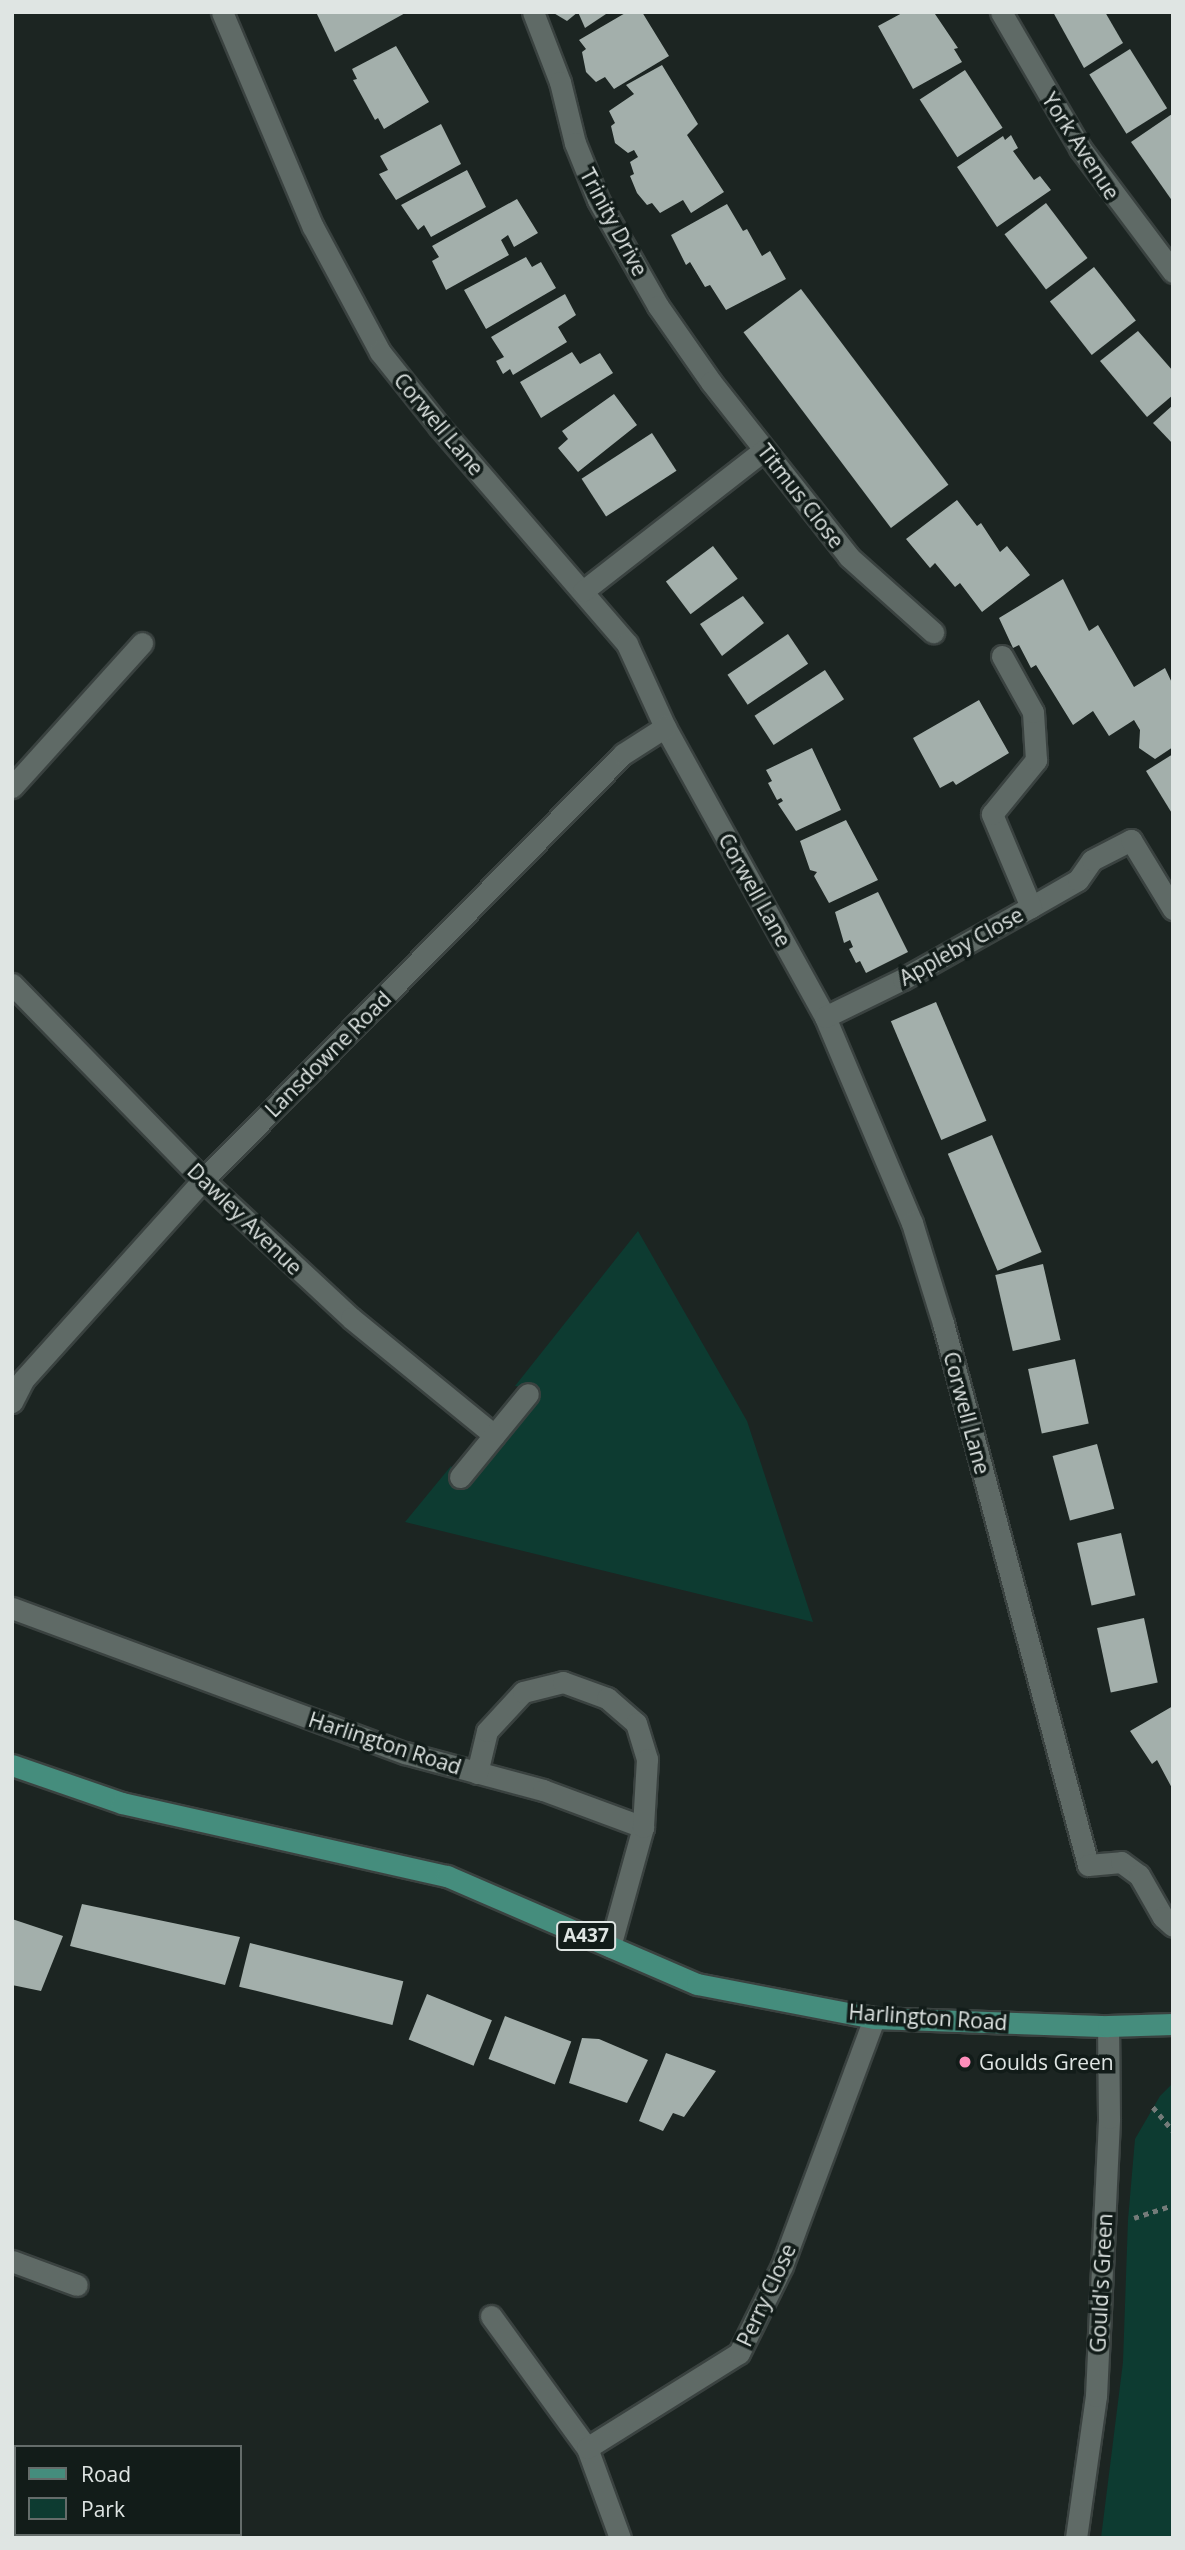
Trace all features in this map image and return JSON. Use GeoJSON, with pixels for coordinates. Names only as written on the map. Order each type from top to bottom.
{"type":"FeatureCollection","features":[{"type":"Feature","properties":{"kind":"main road","name":"Harlington Road"},"geometry":{"type":"LineString","coordinates":[[12,1765],[122,1803],[447,1876],[697,1984],[874,2018],[1108,2026],[1173,2024]]}},
{"type":"Feature","properties":{"kind":"street","name":"Corwell Lane"},"geometry":{"type":"LineString","coordinates":[[222,12],[313,227],[380,352],[439,426],[627,644],[665,727],[825,1017],[912,1223],[939,1310],[1088,1865],[1121,1862],[1139,1875],[1163,1917],[1173,1926]]}},
{"type":"Feature","properties":{"kind":"street","name":"Trinity Drive"},"geometry":{"type":"LineString","coordinates":[[533,12],[560,82],[575,143],[598,200],[684,345]]}},
{"type":"Feature","properties":{"kind":"street","name":"York Avenue"},"geometry":{"type":"LineString","coordinates":[[1001,12],[1080,148],[1173,272]]}},
{"type":"Feature","properties":{"kind":"street","name":"Titmus Close"},"geometry":{"type":"LineString","coordinates":[[684,345],[849,557],[933,632]]}},
{"type":"Feature","properties":{"kind":"street"},"geometry":{"type":"LineString","coordinates":[[583,591],[764,450]]}},
{"type":"Feature","properties":{"kind":"street"},"geometry":{"type":"LineString","coordinates":[[12,787],[142,643]]}},
{"type":"Feature","properties":{"kind":"street","name":"Appleby Close"},"geometry":{"type":"LineString","coordinates":[[825,1017],[903,979],[1031,907],[992,814],[1036,760],[1033,712],[1003,656]]}},
{"type":"Feature","properties":{"kind":"street","name":"Lansdowne Road"},"geometry":{"type":"LineString","coordinates":[[12,1402],[23,1380],[203,1180],[623,754],[665,727]]}},
{"type":"Feature","properties":{"kind":"street"},"geometry":{"type":"LineString","coordinates":[[1031,907],[1078,880],[1093,860],[1131,840],[1173,909]]}},
{"type":"Feature","properties":{"kind":"street","name":"Dawley Avenue"},"geometry":{"type":"LineString","coordinates":[[12,985],[203,1180],[351,1318],[494,1435]]}},
{"type":"Feature","properties":{"kind":"street"},"geometry":{"type":"LineString","coordinates":[[460,1477],[528,1394]]}},
{"type":"Feature","properties":{"kind":"street","name":"Harlington Road"},"geometry":{"type":"LineString","coordinates":[[12,1608],[405,1753],[543,1790],[643,1827]]}},
{"type":"Feature","properties":{"kind":"street"},"geometry":{"type":"LineString","coordinates":[[477,1773],[487,1731],[523,1692],[564,1682],[607,1698],[636,1723],[647,1759],[643,1827],[610,1947]]}},
{"type":"Feature","properties":{"kind":"street","name":"Perry Close"},"geometry":{"type":"LineString","coordinates":[[587,2448],[739,2353],[782,2266],[874,2018]]}},
{"type":"Feature","properties":{"kind":"street","name":"Gould's Green"},"geometry":{"type":"LineString","coordinates":[[1076,2538],[1096,2396],[1109,2118],[1108,2026]]}},
{"type":"Feature","properties":{"kind":"street"},"geometry":{"type":"LineString","coordinates":[[12,2260],[76,2285]]}},
{"type":"Feature","properties":{"kind":"street"},"geometry":{"type":"LineString","coordinates":[[491,2316],[587,2448],[620,2538]]}},
{"type":"Feature","properties":{"kind":"path"},"geometry":{"type":"LineString","coordinates":[[1153,2106],[1173,2131]]}},
{"type":"Feature","properties":{"kind":"path"},"geometry":{"type":"LineString","coordinates":[[1103,2229],[1173,2205]]}},
{"type":"Feature","properties":{"kind":"green space"},"geometry":{"type":"Polygon","coordinates":[[[638,1231],[747,1421],[813,1622],[405,1522],[451,1466],[457,1475],[472,1479],[534,1402],[522,1387],[515,1386],[638,1231]]]}},
{"type":"Feature","properties":{"kind":"green space"},"geometry":{"type":"Polygon","coordinates":[[[1173,2083],[1173,2538],[1101,2538],[1123,2362],[1128,2220],[1135,2139],[1160,2096],[1173,2083]]]}},
{"type":"Feature","properties":{"kind":"building"},"geometry":{"type":"Polygon","coordinates":[[[316,12],[407,12],[335,52],[316,12]]]}},
{"type":"Feature","properties":{"kind":"building"},"geometry":{"type":"Polygon","coordinates":[[[552,12],[578,12],[567,21],[552,12]]]}},
{"type":"Feature","properties":{"kind":"building"},"geometry":{"type":"Polygon","coordinates":[[[578,12],[609,12],[585,28],[578,12]]]}},
{"type":"Feature","properties":{"kind":"building"},"geometry":{"type":"Polygon","coordinates":[[[627,12],[642,12],[669,56],[614,89],[605,77],[596,82],[586,72],[582,52],[586,49],[579,40],[627,12]]]}},
{"type":"Feature","properties":{"kind":"building"},"geometry":{"type":"Polygon","coordinates":[[[904,12],[938,12],[935,14],[958,48],[954,49],[962,62],[913,89],[878,26],[904,12]]]}},
{"type":"Feature","properties":{"kind":"building"},"geometry":{"type":"Polygon","coordinates":[[[1053,12],[1105,12],[1123,43],[1084,68],[1053,12]]]}},
{"type":"Feature","properties":{"kind":"building"},"geometry":{"type":"Polygon","coordinates":[[[396,46],[429,102],[384,129],[378,118],[375,120],[353,80],[357,79],[352,69],[396,46]]]}},
{"type":"Feature","properties":{"kind":"building"},"geometry":{"type":"Polygon","coordinates":[[[1130,49],[1167,108],[1126,134],[1089,74],[1130,49]]]}},
{"type":"Feature","properties":{"kind":"building"},"geometry":{"type":"Polygon","coordinates":[[[662,65],[698,124],[687,135],[724,192],[691,213],[683,200],[660,213],[652,203],[647,205],[637,193],[630,176],[634,174],[630,162],[638,157],[634,150],[628,153],[615,143],[611,126],[615,123],[609,111],[634,94],[626,85],[662,65]]]}},
{"type":"Feature","properties":{"kind":"building"},"geometry":{"type":"Polygon","coordinates":[[[965,70],[1003,128],[957,157],[920,99],[965,70]]]}},
{"type":"Feature","properties":{"kind":"building"},"geometry":{"type":"Polygon","coordinates":[[[1172,114],[1173,116],[1173,202],[1131,142],[1172,114]]]}},
{"type":"Feature","properties":{"kind":"building"},"geometry":{"type":"Polygon","coordinates":[[[441,124],[461,164],[396,200],[379,174],[388,170],[380,156],[441,124]]]}},
{"type":"Feature","properties":{"kind":"building"},"geometry":{"type":"Polygon","coordinates":[[[1011,135],[1018,148],[1013,151],[1034,180],[1040,176],[1051,190],[997,227],[957,167],[1003,136],[1005,140],[1011,135]]]}},
{"type":"Feature","properties":{"kind":"building"},"geometry":{"type":"Polygon","coordinates":[[[467,170],[486,207],[431,237],[424,225],[418,230],[401,205],[467,170]]]}},
{"type":"Feature","properties":{"kind":"building"},"geometry":{"type":"Polygon","coordinates":[[[517,199],[538,233],[514,247],[508,235],[501,240],[509,255],[446,290],[432,261],[439,257],[432,246],[517,199]]]}},
{"type":"Feature","properties":{"kind":"building"},"geometry":{"type":"Polygon","coordinates":[[[1046,203],[1088,258],[1046,289],[1004,234],[1046,203]]]}},
{"type":"Feature","properties":{"kind":"building"},"geometry":{"type":"Polygon","coordinates":[[[727,204],[743,231],[747,229],[762,256],[770,251],[786,279],[726,310],[710,285],[705,287],[690,262],[686,265],[671,235],[727,204]]]}},
{"type":"Feature","properties":{"kind":"building"},"geometry":{"type":"Polygon","coordinates":[[[526,257],[532,267],[541,262],[556,288],[486,329],[464,290],[526,257]]]}},
{"type":"Feature","properties":{"kind":"building"},"geometry":{"type":"Polygon","coordinates":[[[1094,267],[1136,321],[1092,355],[1050,301],[1094,267]]]}},
{"type":"Feature","properties":{"kind":"building"},"geometry":{"type":"Polygon","coordinates":[[[801,289],[948,485],[891,528],[743,332],[801,289]]]}},
{"type":"Feature","properties":{"kind":"building"},"geometry":{"type":"Polygon","coordinates":[[[565,294],[576,315],[558,327],[567,342],[513,375],[510,369],[503,374],[496,361],[504,357],[491,337],[565,294]]]}},
{"type":"Feature","properties":{"kind":"building"},"geometry":{"type":"Polygon","coordinates":[[[1138,331],[1173,371],[1173,395],[1147,417],[1100,361],[1138,331]]]}},
{"type":"Feature","properties":{"kind":"building"},"geometry":{"type":"Polygon","coordinates":[[[572,352],[580,364],[600,353],[613,373],[541,418],[520,382],[572,352]]]}},
{"type":"Feature","properties":{"kind":"building"},"geometry":{"type":"Polygon","coordinates":[[[614,394],[637,425],[578,472],[558,448],[568,439],[562,431],[614,394]]]}},
{"type":"Feature","properties":{"kind":"building"},"geometry":{"type":"Polygon","coordinates":[[[1173,405],[1173,444],[1153,423],[1173,405]]]}},
{"type":"Feature","properties":{"kind":"building"},"geometry":{"type":"Polygon","coordinates":[[[652,433],[677,471],[606,516],[582,479],[652,433]]]}},
{"type":"Feature","properties":{"kind":"building"},"geometry":{"type":"Polygon","coordinates":[[[957,500],[977,526],[981,523],[1000,552],[1007,546],[1030,575],[982,612],[960,583],[955,587],[935,563],[930,568],[906,539],[957,500]]]}},
{"type":"Feature","properties":{"kind":"building"},"geometry":{"type":"Polygon","coordinates":[[[713,546],[738,579],[691,614],[666,582],[713,546]]]}},
{"type":"Feature","properties":{"kind":"building"},"geometry":{"type":"Polygon","coordinates":[[[1063,579],[1089,631],[1098,625],[1134,687],[1165,668],[1173,685],[1173,747],[1155,759],[1139,748],[1140,730],[1134,720],[1109,736],[1093,711],[1073,725],[1036,665],[1031,668],[1019,645],[1013,648],[999,618],[1063,579]]]}},
{"type":"Feature","properties":{"kind":"building"},"geometry":{"type":"Polygon","coordinates":[[[743,596],[764,623],[722,656],[700,624],[743,596]]]}},
{"type":"Feature","properties":{"kind":"building"},"geometry":{"type":"Polygon","coordinates":[[[788,634],[808,664],[748,705],[727,675],[788,634]]]}},
{"type":"Feature","properties":{"kind":"building"},"geometry":{"type":"Polygon","coordinates":[[[825,670],[844,699],[774,745],[755,716],[825,670]]]}},
{"type":"Feature","properties":{"kind":"building"},"geometry":{"type":"Polygon","coordinates":[[[979,700],[1009,753],[956,785],[953,781],[940,788],[913,738],[979,700]]]}},
{"type":"Feature","properties":{"kind":"building"},"geometry":{"type":"Polygon","coordinates":[[[812,748],[841,810],[796,831],[778,804],[783,801],[781,798],[777,800],[768,783],[772,781],[766,770],[812,748]]]}},
{"type":"Feature","properties":{"kind":"building"},"geometry":{"type":"Polygon","coordinates":[[[1173,754],[1173,815],[1146,771],[1173,754]]]}},
{"type":"Feature","properties":{"kind":"building"},"geometry":{"type":"Polygon","coordinates":[[[846,820],[878,880],[829,903],[814,876],[817,872],[810,870],[800,841],[846,820]]]}},
{"type":"Feature","properties":{"kind":"building"},"geometry":{"type":"Polygon","coordinates":[[[878,892],[908,952],[866,973],[860,961],[856,963],[849,949],[853,947],[850,940],[844,943],[835,912],[878,892]]]}},
{"type":"Feature","properties":{"kind":"building"},"geometry":{"type":"Polygon","coordinates":[[[936,1002],[986,1121],[941,1140],[891,1021],[936,1002]]]}},
{"type":"Feature","properties":{"kind":"building"},"geometry":{"type":"Polygon","coordinates":[[[992,1135],[1042,1252],[997,1271],[948,1154],[992,1135]]]}},
{"type":"Feature","properties":{"kind":"building"},"geometry":{"type":"Polygon","coordinates":[[[1043,1264],[1061,1340],[1013,1351],[995,1275],[1043,1264]]]}},
{"type":"Feature","properties":{"kind":"building"},"geometry":{"type":"Polygon","coordinates":[[[1075,1359],[1089,1424],[1042,1434],[1028,1369],[1075,1359]]]}},
{"type":"Feature","properties":{"kind":"building"},"geometry":{"type":"Polygon","coordinates":[[[1097,1444],[1114,1509],[1070,1521],[1053,1456],[1097,1444]]]}},
{"type":"Feature","properties":{"kind":"building"},"geometry":{"type":"Polygon","coordinates":[[[1121,1533],[1135,1595],[1092,1605],[1077,1543],[1121,1533]]]}},
{"type":"Feature","properties":{"kind":"building"},"geometry":{"type":"Polygon","coordinates":[[[1144,1618],[1158,1683],[1111,1693],[1097,1628],[1144,1618]]]}},
{"type":"Feature","properties":{"kind":"building"},"geometry":{"type":"Polygon","coordinates":[[[1173,1706],[1173,1790],[1157,1760],[1152,1764],[1130,1731],[1173,1706]]]}},
{"type":"Feature","properties":{"kind":"building"},"geometry":{"type":"Polygon","coordinates":[[[82,1904],[240,1937],[225,1985],[70,1946],[82,1904]]]}},
{"type":"Feature","properties":{"kind":"building"},"geometry":{"type":"Polygon","coordinates":[[[12,1919],[63,1936],[41,1991],[12,1985],[12,1919]]]}},
{"type":"Feature","properties":{"kind":"building"},"geometry":{"type":"Polygon","coordinates":[[[250,1943],[403,1981],[392,2025],[239,1987],[250,1943]]]}},
{"type":"Feature","properties":{"kind":"building"},"geometry":{"type":"Polygon","coordinates":[[[427,1994],[492,2020],[474,2066],[409,2039],[427,1994]]]}},
{"type":"Feature","properties":{"kind":"building"},"geometry":{"type":"Polygon","coordinates":[[[505,2016],[571,2041],[555,2084],[489,2059],[505,2016]]]}},
{"type":"Feature","properties":{"kind":"building"},"geometry":{"type":"Polygon","coordinates":[[[582,2038],[599,2039],[648,2060],[627,2103],[569,2083],[582,2038]]]}},
{"type":"Feature","properties":{"kind":"building"},"geometry":{"type":"Polygon","coordinates":[[[666,2053],[716,2071],[684,2117],[673,2113],[663,2131],[639,2121],[666,2053]]]}},
{"type":"Feature","properties":{"kind":"place","name":"Goulds Green"},"geometry":{"type":"Point","coordinates":[965,2062]}}]}
